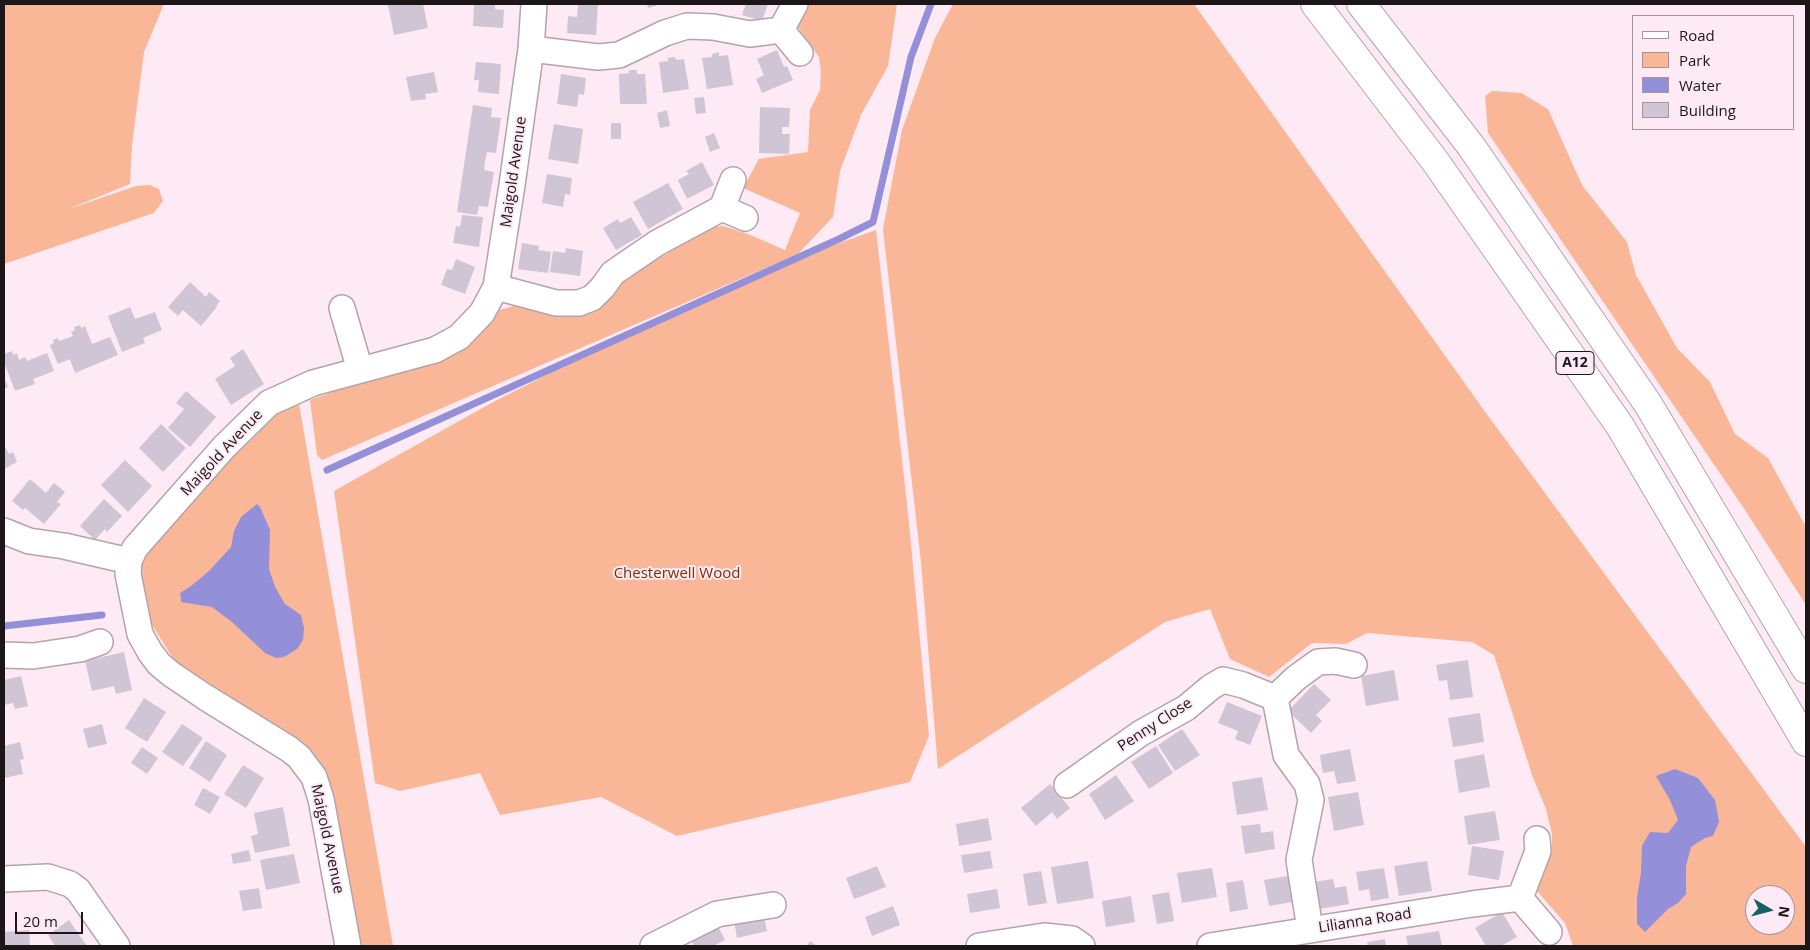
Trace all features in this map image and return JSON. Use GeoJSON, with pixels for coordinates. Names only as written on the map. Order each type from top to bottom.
{"type":"FeatureCollection","features":[{"type":"Feature","properties":{"kind":"highway","name":"A12"},"geometry":{"type":"LineString","coordinates":[[1315,4],[1435,161],[1620,426],[1806,742]]}},
{"type":"Feature","properties":{"kind":"highway","name":"A12"},"geometry":{"type":"LineString","coordinates":[[1361,4],[1471,146],[1648,404],[1806,669]]}},
{"type":"Feature","properties":{"kind":"street","name":"Maigold Avenue"},"geometry":{"type":"LineString","coordinates":[[348,946],[321,799],[314,777],[299,757],[289,749],[205,697],[171,674],[160,664],[150,652],[140,634],[128,574],[129,561],[135,548],[224,447],[269,403],[313,383],[435,350],[459,337],[482,312],[496,287],[531,49],[534,4]]}},
{"type":"Feature","properties":{"kind":"street"},"geometry":{"type":"LineString","coordinates":[[781,30],[796,4]]}},
{"type":"Feature","properties":{"kind":"street"},"geometry":{"type":"LineString","coordinates":[[531,49],[598,57],[619,55],[665,33],[687,26],[713,27],[750,34],[781,30]]}},
{"type":"Feature","properties":{"kind":"street"},"geometry":{"type":"LineString","coordinates":[[781,30],[800,52]]}},
{"type":"Feature","properties":{"kind":"street"},"geometry":{"type":"LineString","coordinates":[[496,287],[556,303],[579,303],[592,298],[613,273],[627,263],[657,243],[722,208],[733,180]]}},
{"type":"Feature","properties":{"kind":"street"},"geometry":{"type":"LineString","coordinates":[[722,208],[745,218]]}},
{"type":"Feature","properties":{"kind":"street"},"geometry":{"type":"LineString","coordinates":[[342,308],[360,370]]}},
{"type":"Feature","properties":{"kind":"street"},"geometry":{"type":"LineString","coordinates":[[4,531],[29,541],[64,546],[129,561]]}},
{"type":"Feature","properties":{"kind":"street"},"geometry":{"type":"LineString","coordinates":[[4,655],[41,654],[80,649],[100,642]]}},
{"type":"Feature","properties":{"kind":"street"},"geometry":{"type":"LineString","coordinates":[[1310,930],[1299,860],[1310,800],[1307,784],[1286,755],[1275,698],[1296,678],[1318,662],[1335,661],[1354,665]]}},
{"type":"Feature","properties":{"kind":"street","name":"Penny Close"},"geometry":{"type":"LineString","coordinates":[[1067,785],[1141,733],[1186,708],[1211,687],[1223,680],[1243,685],[1275,698]]}},
{"type":"Feature","properties":{"kind":"street"},"geometry":{"type":"LineString","coordinates":[[1537,839],[1538,851],[1520,898],[1549,932]]}},
{"type":"Feature","properties":{"kind":"street"},"geometry":{"type":"LineString","coordinates":[[4,879],[48,877],[70,884],[78,890],[118,946]]}},
{"type":"Feature","properties":{"kind":"street","name":"Lilianna Road"},"geometry":{"type":"LineString","coordinates":[[1210,946],[1520,898]]}},
{"type":"Feature","properties":{"kind":"street"},"geometry":{"type":"LineString","coordinates":[[653,946],[717,914],[773,904]]}},
{"type":"Feature","properties":{"kind":"street"},"geometry":{"type":"LineString","coordinates":[[979,946],[1044,936],[1072,939],[1082,946]]}},
{"type":"Feature","properties":{"kind":"green space"},"geometry":{"type":"Polygon","coordinates":[[[4,4],[164,4],[144,52],[132,145],[130,184],[66,210],[136,186],[150,185],[159,189],[163,201],[154,213],[4,264],[4,4]]]}},
{"type":"Feature","properties":{"kind":"green space"},"geometry":{"type":"Polygon","coordinates":[[[806,4],[897,4],[888,66],[861,115],[840,171],[833,217],[798,254],[322,460],[317,455],[310,400],[358,383],[493,315],[499,310],[514,306],[561,316],[578,315],[621,280],[713,227],[723,226],[748,234],[785,250],[800,213],[743,188],[759,159],[808,152],[810,110],[820,90],[821,71],[819,57],[797,26],[806,4]]]}},
{"type":"Feature","properties":{"kind":"green space"},"geometry":{"type":"Polygon","coordinates":[[[953,4],[1194,4],[1486,413],[1806,847],[1806,946],[1573,946],[1565,923],[1536,890],[1552,852],[1552,834],[1546,809],[1532,775],[1494,655],[1472,642],[1367,633],[1346,644],[1312,643],[1269,677],[1230,659],[1210,609],[1165,622],[938,769],[921,562],[883,229],[902,130],[935,38],[953,4]]]}},
{"type":"Feature","properties":{"kind":"green space"},"geometry":{"type":"Polygon","coordinates":[[[1492,91],[1521,93],[1548,109],[1582,185],[1627,242],[1636,275],[1677,348],[1710,382],[1735,434],[1768,458],[1806,527],[1806,605],[1745,510],[1488,133],[1485,96],[1492,91]]]}},
{"type":"Feature","properties":{"kind":"green space","name":"Chesterwell Wood"},"geometry":{"type":"Polygon","coordinates":[[[876,230],[908,513],[929,736],[910,782],[677,836],[601,797],[500,815],[480,773],[400,791],[375,783],[334,491],[495,401],[637,329],[792,260],[876,230]]]}},
{"type":"Feature","properties":{"kind":"green space"},"geometry":{"type":"Polygon","coordinates":[[[299,404],[393,946],[358,946],[322,767],[318,759],[310,750],[174,660],[152,625],[143,581],[141,564],[150,544],[208,486],[209,475],[227,457],[233,457],[273,415],[299,404]]]}},
{"type":"Feature","properties":{"kind":"water"},"geometry":{"type":"Polygon","coordinates":[[[257,504],[270,530],[269,569],[275,587],[285,604],[301,615],[304,628],[303,640],[297,649],[284,657],[276,658],[265,653],[232,622],[212,607],[181,602],[180,593],[208,572],[231,547],[234,531],[241,517],[257,504]]]}},
{"type":"Feature","properties":{"kind":"water"},"geometry":{"type":"Polygon","coordinates":[[[1675,769],[1698,778],[1715,800],[1719,822],[1713,836],[1705,838],[1691,847],[1686,866],[1686,894],[1645,932],[1637,924],[1637,897],[1641,873],[1642,846],[1650,832],[1668,833],[1678,820],[1670,800],[1656,776],[1675,769]]]}},
{"type":"Feature","properties":{"kind":"building"},"geometry":{"type":"Polygon","coordinates":[[[423,4],[428,28],[394,35],[388,5],[423,4]]]}},
{"type":"Feature","properties":{"kind":"building"},"geometry":{"type":"Polygon","coordinates":[[[474,4],[495,4],[495,9],[504,10],[503,28],[473,26],[474,4]]]}},
{"type":"Feature","properties":{"kind":"building"},"geometry":{"type":"Polygon","coordinates":[[[578,4],[598,4],[596,35],[567,33],[568,16],[577,17],[578,4]]]}},
{"type":"Feature","properties":{"kind":"building"},"geometry":{"type":"Polygon","coordinates":[[[647,4],[661,4],[648,8],[647,4]]]}},
{"type":"Feature","properties":{"kind":"building"},"geometry":{"type":"Polygon","coordinates":[[[746,4],[768,4],[762,21],[742,15],[746,4]]]}},
{"type":"Feature","properties":{"kind":"building"},"geometry":{"type":"Polygon","coordinates":[[[777,50],[784,67],[787,66],[793,80],[762,93],[756,79],[764,75],[757,59],[777,50]]]}},
{"type":"Feature","properties":{"kind":"building"},"geometry":{"type":"Polygon","coordinates":[[[719,52],[719,56],[728,55],[733,85],[707,89],[702,58],[712,57],[712,54],[719,52]]]}},
{"type":"Feature","properties":{"kind":"building"},"geometry":{"type":"Polygon","coordinates":[[[675,57],[676,60],[684,59],[689,89],[663,93],[659,62],[668,61],[668,58],[675,57]]]}},
{"type":"Feature","properties":{"kind":"building"},"geometry":{"type":"Polygon","coordinates":[[[476,62],[501,64],[499,94],[478,92],[479,80],[474,80],[476,62]]]}},
{"type":"Feature","properties":{"kind":"building"},"geometry":{"type":"Polygon","coordinates":[[[629,70],[637,70],[637,74],[645,74],[647,104],[620,104],[619,74],[629,73],[629,70]]]}},
{"type":"Feature","properties":{"kind":"building"},"geometry":{"type":"Polygon","coordinates":[[[434,72],[438,92],[425,94],[426,99],[411,101],[406,77],[434,72]]]}},
{"type":"Feature","properties":{"kind":"building"},"geometry":{"type":"Polygon","coordinates":[[[561,74],[586,78],[584,95],[579,94],[577,107],[557,104],[561,74]]]}},
{"type":"Feature","properties":{"kind":"building"},"geometry":{"type":"Polygon","coordinates":[[[704,97],[706,113],[696,114],[694,98],[704,97]]]}},
{"type":"Feature","properties":{"kind":"building"},"geometry":{"type":"Polygon","coordinates":[[[473,105],[492,108],[491,117],[501,118],[496,153],[487,152],[485,162],[484,170],[494,172],[488,207],[479,206],[477,215],[457,212],[473,105]]]}},
{"type":"Feature","properties":{"kind":"building"},"geometry":{"type":"Polygon","coordinates":[[[760,107],[790,108],[789,127],[782,127],[782,134],[790,134],[789,154],[759,153],[760,107]]]}},
{"type":"Feature","properties":{"kind":"building"},"geometry":{"type":"Polygon","coordinates":[[[667,110],[670,126],[660,128],[657,113],[667,110]]]}},
{"type":"Feature","properties":{"kind":"building"},"geometry":{"type":"Polygon","coordinates":[[[611,123],[621,123],[621,139],[611,139],[611,123]]]}},
{"type":"Feature","properties":{"kind":"building"},"geometry":{"type":"Polygon","coordinates":[[[554,124],[583,129],[578,164],[548,159],[554,124]]]}},
{"type":"Feature","properties":{"kind":"building"},"geometry":{"type":"Polygon","coordinates":[[[714,133],[720,148],[710,152],[705,137],[714,133]]]}},
{"type":"Feature","properties":{"kind":"building"},"geometry":{"type":"Polygon","coordinates":[[[702,162],[714,185],[687,199],[678,180],[689,174],[686,171],[702,162]]]}},
{"type":"Feature","properties":{"kind":"building"},"geometry":{"type":"Polygon","coordinates":[[[547,174],[572,178],[570,195],[565,194],[563,207],[542,203],[547,174]]]}},
{"type":"Feature","properties":{"kind":"building"},"geometry":{"type":"Polygon","coordinates":[[[668,183],[683,209],[648,229],[633,202],[668,183]]]}},
{"type":"Feature","properties":{"kind":"building"},"geometry":{"type":"Polygon","coordinates":[[[462,215],[483,217],[479,247],[453,243],[456,226],[460,227],[462,215]]]}},
{"type":"Feature","properties":{"kind":"building"},"geometry":{"type":"Polygon","coordinates":[[[631,217],[642,235],[616,250],[603,228],[618,219],[620,223],[631,217]]]}},
{"type":"Feature","properties":{"kind":"building"},"geometry":{"type":"Polygon","coordinates":[[[522,243],[539,246],[538,250],[551,252],[548,273],[518,269],[522,243]]]}},
{"type":"Feature","properties":{"kind":"building"},"geometry":{"type":"Polygon","coordinates":[[[566,248],[583,251],[580,276],[550,272],[553,251],[565,253],[566,248]]]}},
{"type":"Feature","properties":{"kind":"building"},"geometry":{"type":"Polygon","coordinates":[[[456,259],[475,267],[465,294],[441,285],[447,269],[452,270],[456,259]]]}},
{"type":"Feature","properties":{"kind":"building"},"geometry":{"type":"Polygon","coordinates":[[[190,282],[206,297],[209,292],[220,301],[201,326],[183,310],[178,316],[168,307],[190,282]]]}},
{"type":"Feature","properties":{"kind":"building"},"geometry":{"type":"Polygon","coordinates":[[[130,307],[135,319],[155,312],[162,330],[143,338],[145,343],[122,352],[108,316],[130,307]]]}},
{"type":"Feature","properties":{"kind":"building"},"geometry":{"type":"Polygon","coordinates":[[[80,325],[81,328],[85,326],[92,344],[110,337],[118,355],[75,373],[70,359],[58,364],[50,345],[54,343],[53,340],[58,338],[59,341],[73,336],[71,332],[75,330],[74,327],[80,325]]]}},
{"type":"Feature","properties":{"kind":"building"},"geometry":{"type":"Polygon","coordinates":[[[243,349],[264,384],[231,405],[215,379],[235,366],[230,358],[243,349]]]}},
{"type":"Feature","properties":{"kind":"building"},"geometry":{"type":"Polygon","coordinates":[[[12,351],[13,355],[17,353],[19,360],[25,357],[27,361],[47,353],[54,371],[33,379],[35,384],[15,391],[4,362],[4,354],[12,351]]]}},
{"type":"Feature","properties":{"kind":"building"},"geometry":{"type":"Polygon","coordinates":[[[4,377],[8,387],[4,389],[4,377]]]}},
{"type":"Feature","properties":{"kind":"building"},"geometry":{"type":"Polygon","coordinates":[[[186,391],[216,417],[190,447],[168,428],[184,409],[176,403],[186,391]]]}},
{"type":"Feature","properties":{"kind":"building"},"geometry":{"type":"Polygon","coordinates":[[[161,424],[186,448],[163,472],[139,448],[161,424]]]}},
{"type":"Feature","properties":{"kind":"building"},"geometry":{"type":"Polygon","coordinates":[[[4,445],[9,454],[13,452],[17,462],[4,469],[4,445]]]}},
{"type":"Feature","properties":{"kind":"building"},"geometry":{"type":"Polygon","coordinates":[[[125,460],[152,486],[128,512],[101,485],[125,460]]]}},
{"type":"Feature","properties":{"kind":"building"},"geometry":{"type":"Polygon","coordinates":[[[30,479],[46,493],[54,483],[65,492],[57,502],[61,504],[44,524],[25,508],[23,510],[12,501],[30,479]]]}},
{"type":"Feature","properties":{"kind":"building"},"geometry":{"type":"Polygon","coordinates":[[[104,499],[122,516],[107,532],[105,529],[95,540],[80,526],[104,499]]]}},
{"type":"Feature","properties":{"kind":"building"},"geometry":{"type":"Polygon","coordinates":[[[124,652],[132,690],[116,694],[114,686],[92,691],[85,661],[124,652]]]}},
{"type":"Feature","properties":{"kind":"building"},"geometry":{"type":"Polygon","coordinates":[[[1468,660],[1473,697],[1450,700],[1447,680],[1439,681],[1436,665],[1468,660]]]}},
{"type":"Feature","properties":{"kind":"building"},"geometry":{"type":"Polygon","coordinates":[[[1394,670],[1399,700],[1366,706],[1361,676],[1394,670]]]}},
{"type":"Feature","properties":{"kind":"building"},"geometry":{"type":"Polygon","coordinates":[[[21,676],[28,706],[15,709],[13,703],[4,705],[4,680],[21,676]]]}},
{"type":"Feature","properties":{"kind":"building"},"geometry":{"type":"Polygon","coordinates":[[[1314,684],[1331,700],[1316,715],[1322,721],[1311,733],[1288,711],[1314,684]]]}},
{"type":"Feature","properties":{"kind":"building"},"geometry":{"type":"Polygon","coordinates":[[[144,698],[166,712],[147,742],[125,728],[144,698]]]}},
{"type":"Feature","properties":{"kind":"building"},"geometry":{"type":"Polygon","coordinates":[[[1227,702],[1262,716],[1250,745],[1235,739],[1238,731],[1218,723],[1227,702]]]}},
{"type":"Feature","properties":{"kind":"building"},"geometry":{"type":"Polygon","coordinates":[[[1480,713],[1484,742],[1453,747],[1448,718],[1480,713]]]}},
{"type":"Feature","properties":{"kind":"building"},"geometry":{"type":"Polygon","coordinates":[[[102,724],[107,744],[88,748],[83,729],[102,724]]]}},
{"type":"Feature","properties":{"kind":"building"},"geometry":{"type":"Polygon","coordinates":[[[182,724],[203,738],[183,766],[162,752],[182,724]]]}},
{"type":"Feature","properties":{"kind":"building"},"geometry":{"type":"Polygon","coordinates":[[[1182,729],[1200,755],[1175,771],[1158,745],[1182,729]]]}},
{"type":"Feature","properties":{"kind":"building"},"geometry":{"type":"Polygon","coordinates":[[[206,741],[227,755],[210,782],[189,768],[206,741]]]}},
{"type":"Feature","properties":{"kind":"building"},"geometry":{"type":"Polygon","coordinates":[[[20,742],[24,759],[20,760],[23,774],[4,778],[4,746],[20,742]]]}},
{"type":"Feature","properties":{"kind":"building"},"geometry":{"type":"Polygon","coordinates":[[[1156,746],[1173,773],[1149,789],[1131,762],[1156,746]]]}},
{"type":"Feature","properties":{"kind":"building"},"geometry":{"type":"Polygon","coordinates":[[[142,747],[158,758],[147,774],[131,763],[142,747]]]}},
{"type":"Feature","properties":{"kind":"building"},"geometry":{"type":"Polygon","coordinates":[[[1350,749],[1356,781],[1337,784],[1334,771],[1323,773],[1320,755],[1350,749]]]}},
{"type":"Feature","properties":{"kind":"building"},"geometry":{"type":"Polygon","coordinates":[[[1484,754],[1490,787],[1459,793],[1454,760],[1484,754]]]}},
{"type":"Feature","properties":{"kind":"building"},"geometry":{"type":"Polygon","coordinates":[[[243,765],[264,778],[246,808],[224,794],[243,765]]]}},
{"type":"Feature","properties":{"kind":"building"},"geometry":{"type":"Polygon","coordinates":[[[1116,775],[1134,801],[1105,820],[1089,794],[1116,775]]]}},
{"type":"Feature","properties":{"kind":"building"},"geometry":{"type":"Polygon","coordinates":[[[1262,777],[1268,810],[1237,815],[1232,782],[1262,777]]]}},
{"type":"Feature","properties":{"kind":"building"},"geometry":{"type":"Polygon","coordinates":[[[1050,784],[1070,808],[1057,819],[1052,812],[1036,826],[1021,808],[1050,784]]]}},
{"type":"Feature","properties":{"kind":"building"},"geometry":{"type":"Polygon","coordinates":[[[203,788],[220,797],[210,814],[194,805],[203,788]]]}},
{"type":"Feature","properties":{"kind":"building"},"geometry":{"type":"Polygon","coordinates":[[[1358,792],[1364,825],[1334,831],[1328,797],[1358,792]]]}},
{"type":"Feature","properties":{"kind":"building"},"geometry":{"type":"Polygon","coordinates":[[[283,807],[290,846],[255,853],[251,836],[258,834],[254,813],[283,807]]]}},
{"type":"Feature","properties":{"kind":"building"},"geometry":{"type":"Polygon","coordinates":[[[1495,811],[1500,840],[1468,845],[1464,816],[1495,811]]]}},
{"type":"Feature","properties":{"kind":"building"},"geometry":{"type":"Polygon","coordinates":[[[988,818],[992,840],[959,846],[956,824],[988,818]]]}},
{"type":"Feature","properties":{"kind":"building"},"geometry":{"type":"Polygon","coordinates":[[[1260,824],[1261,833],[1273,831],[1275,849],[1245,854],[1241,826],[1260,824]]]}},
{"type":"Feature","properties":{"kind":"building"},"geometry":{"type":"Polygon","coordinates":[[[1472,846],[1504,851],[1499,880],[1468,875],[1472,846]]]}},
{"type":"Feature","properties":{"kind":"building"},"geometry":{"type":"Polygon","coordinates":[[[249,850],[251,861],[233,864],[231,854],[249,850]]]}},
{"type":"Feature","properties":{"kind":"building"},"geometry":{"type":"Polygon","coordinates":[[[990,851],[993,868],[964,873],[961,855],[990,851]]]}},
{"type":"Feature","properties":{"kind":"building"},"geometry":{"type":"Polygon","coordinates":[[[294,854],[300,883],[266,890],[260,860],[294,854]]]}},
{"type":"Feature","properties":{"kind":"building"},"geometry":{"type":"Polygon","coordinates":[[[1088,861],[1094,898],[1057,904],[1051,867],[1088,861]]]}},
{"type":"Feature","properties":{"kind":"building"},"geometry":{"type":"Polygon","coordinates":[[[1427,861],[1432,891],[1399,896],[1394,866],[1427,861]]]}},
{"type":"Feature","properties":{"kind":"building"},"geometry":{"type":"Polygon","coordinates":[[[877,866],[886,887],[854,899],[846,878],[877,866]]]}},
{"type":"Feature","properties":{"kind":"building"},"geometry":{"type":"Polygon","coordinates":[[[1212,868],[1217,897],[1182,903],[1177,873],[1212,868]]]}},
{"type":"Feature","properties":{"kind":"building"},"geometry":{"type":"Polygon","coordinates":[[[1384,868],[1389,898],[1371,901],[1369,889],[1359,891],[1356,872],[1384,868]]]}},
{"type":"Feature","properties":{"kind":"building"},"geometry":{"type":"Polygon","coordinates":[[[1041,871],[1047,903],[1028,906],[1023,874],[1041,871]]]}},
{"type":"Feature","properties":{"kind":"building"},"geometry":{"type":"Polygon","coordinates":[[[1293,875],[1298,901],[1269,906],[1264,880],[1293,875]]]}},
{"type":"Feature","properties":{"kind":"building"},"geometry":{"type":"Polygon","coordinates":[[[1333,879],[1335,888],[1346,886],[1349,904],[1319,909],[1314,882],[1333,879]]]}},
{"type":"Feature","properties":{"kind":"building"},"geometry":{"type":"Polygon","coordinates":[[[1243,880],[1248,909],[1230,912],[1226,883],[1243,880]]]}},
{"type":"Feature","properties":{"kind":"building"},"geometry":{"type":"Polygon","coordinates":[[[259,888],[262,908],[243,911],[239,891],[259,888]]]}},
{"type":"Feature","properties":{"kind":"building"},"geometry":{"type":"Polygon","coordinates":[[[997,889],[1000,908],[970,913],[967,894],[997,889]]]}},
{"type":"Feature","properties":{"kind":"building"},"geometry":{"type":"Polygon","coordinates":[[[1169,892],[1174,921],[1157,924],[1152,895],[1169,892]]]}},
{"type":"Feature","properties":{"kind":"building"},"geometry":{"type":"Polygon","coordinates":[[[1131,896],[1135,922],[1106,927],[1102,901],[1131,896]]]}},
{"type":"Feature","properties":{"kind":"building"},"geometry":{"type":"Polygon","coordinates":[[[893,906],[900,925],[872,936],[865,917],[893,906]]]}},
{"type":"Feature","properties":{"kind":"building"},"geometry":{"type":"Polygon","coordinates":[[[1502,912],[1517,937],[1501,946],[1486,946],[1475,928],[1502,912]]]}},
{"type":"Feature","properties":{"kind":"building"},"geometry":{"type":"Polygon","coordinates":[[[763,913],[767,931],[737,938],[734,920],[763,913]]]}},
{"type":"Feature","properties":{"kind":"building"},"geometry":{"type":"Polygon","coordinates":[[[69,920],[87,946],[55,946],[48,935],[69,920]]]}},
{"type":"Feature","properties":{"kind":"building"},"geometry":{"type":"Polygon","coordinates":[[[717,924],[725,940],[713,946],[694,946],[690,937],[717,924]]]}},
{"type":"Feature","properties":{"kind":"building"},"geometry":{"type":"Polygon","coordinates":[[[29,930],[30,946],[4,946],[4,932],[29,930]]]}},
{"type":"Feature","properties":{"kind":"building"},"geometry":{"type":"Polygon","coordinates":[[[1439,931],[1442,946],[1408,946],[1406,936],[1439,931]]]}},
{"type":"Feature","properties":{"kind":"building"},"geometry":{"type":"Polygon","coordinates":[[[1385,939],[1386,946],[1368,946],[1367,942],[1385,939]]]}},
{"type":"Feature","properties":{"kind":"building"},"geometry":{"type":"Polygon","coordinates":[[[810,941],[817,946],[807,946],[810,941]]]}},
{"type":"Feature","properties":{"kind":"waterway"},"geometry":{"type":"LineString","coordinates":[[327,470],[873,222],[911,57],[931,4]]}},
{"type":"Feature","properties":{"kind":"waterway"},"geometry":{"type":"LineString","coordinates":[[4,626],[102,615]]}}]}
